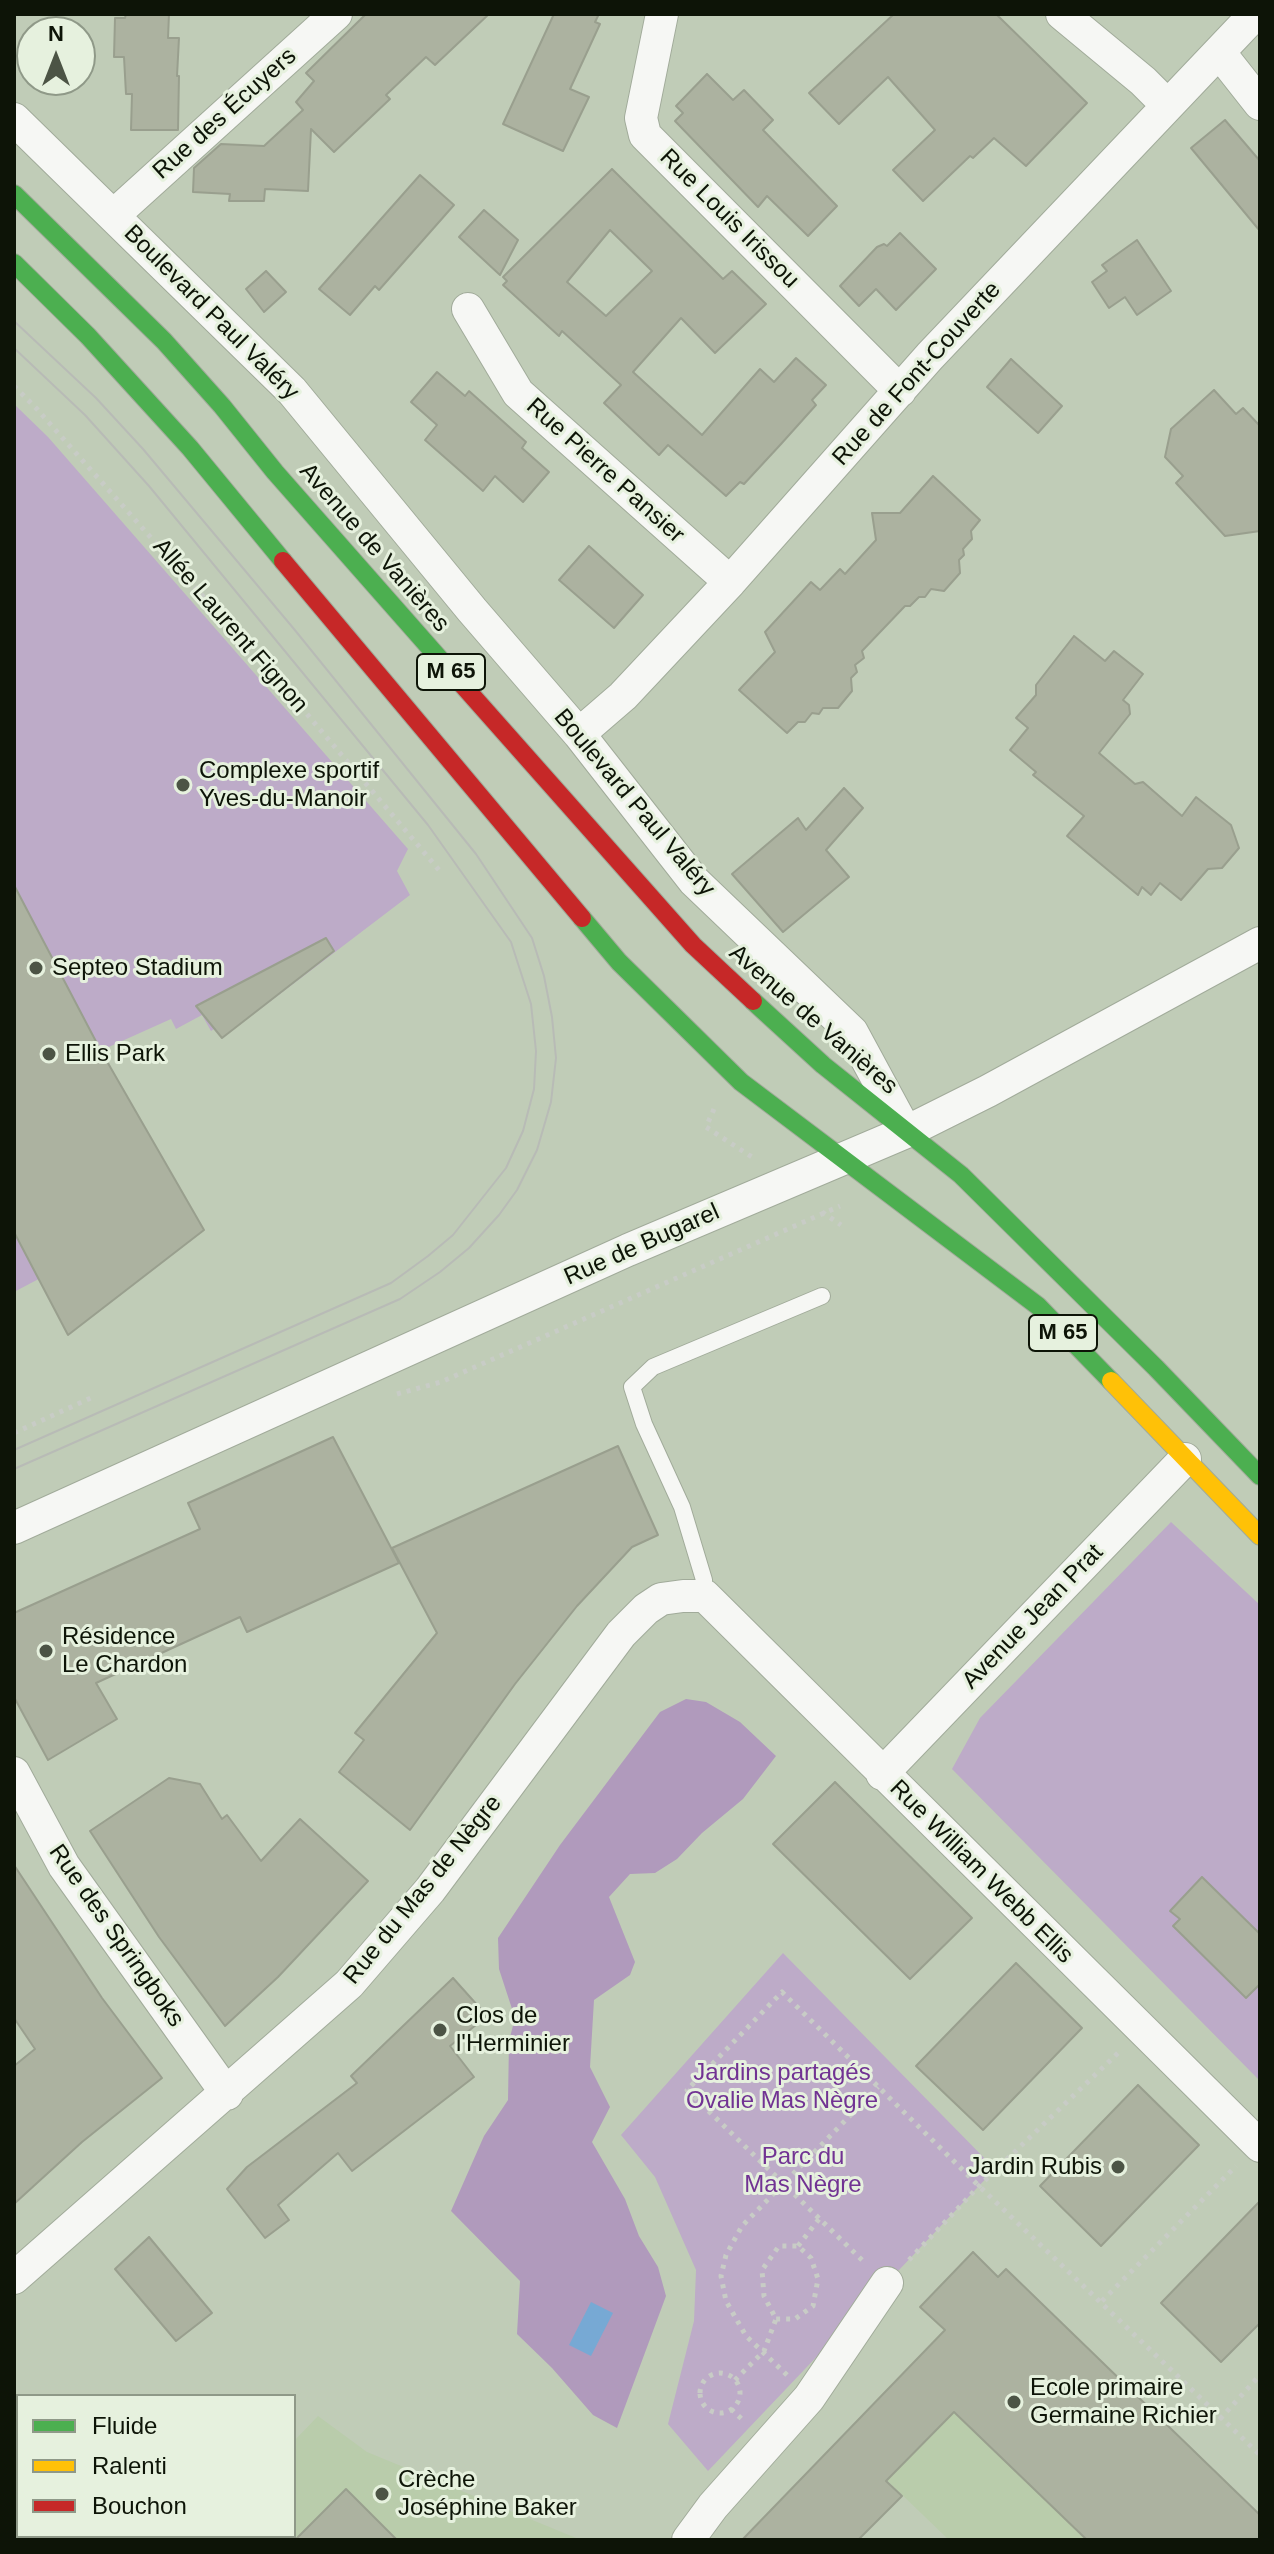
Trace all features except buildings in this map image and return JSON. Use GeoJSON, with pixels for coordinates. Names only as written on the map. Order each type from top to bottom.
{"type":"FeatureCollection","features":[{"type":"Feature","properties":{"kind":"main road","name":"Avenue de Vanières"},"geometry":{"type":"LineString","coordinates":[[14,194],[164,341],[285,484],[693,945],[823,1065],[906,1132]]}},
{"type":"Feature","properties":{"kind":"main road","name":"M 65"},"geometry":{"type":"LineString","coordinates":[[14,263],[88,336],[190,448],[619,962],[741,1082],[1038,1306],[1260,1536]]}},
{"type":"Feature","properties":{"kind":"main road","name":"Boulevard Paul Valéry"},"geometry":{"type":"LineString","coordinates":[[906,1132],[968,1182],[1260,1476]]}},
{"type":"Feature","properties":{"kind":"street","name":"Rue des Écuyers"},"geometry":{"type":"LineString","coordinates":[[114,215],[336,14]]}},
{"type":"Feature","properties":{"kind":"street","name":"Rue Louis Irissou"},"geometry":{"type":"LineString","coordinates":[[662,14],[641,118],[645,135],[900,391]]}},
{"type":"Feature","properties":{"kind":"street"},"geometry":{"type":"LineString","coordinates":[[1062,14],[1143,81],[1167,105]]}},
{"type":"Feature","properties":{"kind":"street","name":"Rue de Font-Couverte"},"geometry":{"type":"LineString","coordinates":[[579,734],[623,696],[730,582],[900,391],[1255,14]]}},
{"type":"Feature","properties":{"kind":"street"},"geometry":{"type":"LineString","coordinates":[[1219,52],[1260,104]]}},
{"type":"Feature","properties":{"kind":"street","name":"Boulevard Paul Valéry"},"geometry":{"type":"LineString","coordinates":[[14,119],[292,391],[472,610],[579,734],[694,881],[852,1032],[906,1132]]}},
{"type":"Feature","properties":{"kind":"street","name":"Rue Pierre Pansier"},"geometry":{"type":"LineString","coordinates":[[468,309],[518,393],[730,582]]}},
{"type":"Feature","properties":{"kind":"street","name":"Rue de Bugarel"},"geometry":{"type":"LineString","coordinates":[[14,1528],[304,1395],[906,1132],[988,1091],[1260,943]]}},
{"type":"Feature","properties":{"kind":"street","name":"Avenue Jean Prat"},"geometry":{"type":"LineString","coordinates":[[882,1774],[1185,1459]]}},
{"type":"Feature","properties":{"kind":"street","name":"Rue William Webb Ellis"},"geometry":{"type":"LineString","coordinates":[[705,1596],[1259,2145]]}},
{"type":"Feature","properties":{"kind":"street","name":"Rue du Mas de Nègre"},"geometry":{"type":"LineString","coordinates":[[14,2278],[349,1984],[430,1890],[621,1634],[646,1609],[661,1599],[705,1596]]}},
{"type":"Feature","properties":{"kind":"street","name":"Rue des Springboks"},"geometry":{"type":"LineString","coordinates":[[14,1773],[64,1866],[227,2094]]}},
{"type":"Feature","properties":{"kind":"street"},"geometry":{"type":"LineString","coordinates":[[688,2540],[713,2506],[809,2398],[887,2283]]}},
{"type":"Feature","properties":{"kind":"lane"},"geometry":{"type":"LineString","coordinates":[[705,1596],[704,1580],[682,1507],[644,1424],[632,1387],[653,1367],[822,1296]]}},
{"type":"Feature","properties":{"kind":"path","name":"Allée Laurent Fignon"},"geometry":{"type":"LineString","coordinates":[[15,387],[301,707],[439,870]]}},
{"type":"Feature","properties":{"kind":"path"},"geometry":{"type":"LineString","coordinates":[[718,1104],[710,1113],[706,1127],[758,1160]]}},
{"type":"Feature","properties":{"kind":"path"},"geometry":{"type":"LineString","coordinates":[[392,1395],[441,1382],[883,1189]]}},
{"type":"Feature","properties":{"kind":"path"},"geometry":{"type":"LineString","coordinates":[[813,1205],[841,1225]]}},
{"type":"Feature","properties":{"kind":"path"},"geometry":{"type":"LineString","coordinates":[[14,1433],[93,1397]]}},
{"type":"Feature","properties":{"kind":"path"},"geometry":{"type":"LineString","coordinates":[[1142,2030],[979,2186],[887,2283],[687,2090],[782,1992],[979,2186],[1260,2455]]}},
{"type":"Feature","properties":{"kind":"path"},"geometry":{"type":"LineString","coordinates":[[809,2398],[746,2336],[726,2301],[721,2276],[726,2255],[742,2226],[878,2087]]}},
{"type":"Feature","properties":{"kind":"path"},"geometry":{"type":"LineString","coordinates":[[1102,2301],[1259,2145]]}},
{"type":"Feature","properties":{"kind":"path"},"geometry":{"type":"LineString","coordinates":[[798,2246],[819,2219]]}},
{"type":"Feature","properties":{"kind":"path"},"geometry":{"type":"LineString","coordinates":[[735,2380],[764,2351],[776,2319],[764,2296],[762,2270],[779,2246],[798,2246],[811,2258],[818,2279],[813,2306],[795,2319],[776,2319]]}},
{"type":"Feature","properties":{"kind":"path"},"geometry":{"type":"LineString","coordinates":[[718,2373],[735,2380],[740,2392],[736,2404],[719,2413],[707,2408],[700,2390],[706,2378],[718,2373]]}},
{"type":"Feature","properties":{"kind":"path"},"geometry":{"type":"LineString","coordinates":[[1220,2419],[1260,2375]]}},
{"type":"Feature","properties":{"kind":"shaded area"},"geometry":{"type":"Polygon","coordinates":[[[686,1699],[706,1702],[740,1722],[776,1756],[743,1799],[702,1833],[677,1859],[655,1873],[630,1874],[609,1897],[635,1962],[630,1975],[594,2000],[590,2067],[610,2107],[592,2142],[625,2199],[639,2236],[658,2267],[666,2296],[617,2428],[593,2415],[517,2334],[520,2281],[451,2211],[484,2136],[508,2100],[509,2041],[515,2018],[499,1969],[498,1938],[560,1845],[660,1712],[686,1699]]]}},
{"type":"Feature","properties":{"kind":"shaded area","name":"Ecole primaire Germaine Richier"},"geometry":{"type":"Polygon","coordinates":[[[973,2252],[998,2277],[1006,2269],[1260,2515],[1260,2540],[949,2540],[842,2437],[922,2374],[935,2359],[926,2350],[945,2331],[920,2307],[973,2252]]]}},
{"type":"Feature","properties":{"kind":"shaded area","name":"Crèche Joséphine Baker"},"geometry":{"type":"Polygon","coordinates":[[[318,2416],[367,2452],[581,2540],[256,2540],[254,2538],[296,2538],[296,2439],[318,2416]]]}},
{"type":"Feature","properties":{"kind":"green space","name":"Complexe sportif Yves-du-Manoir"},"geometry":{"type":"Polygon","coordinates":[[[14,404],[48,437],[408,849],[397,871],[410,895],[222,1038],[214,1029],[211,1031],[202,1015],[176,1029],[171,1019],[102,1050],[131,1108],[50,1273],[14,1292],[14,404]]]}},
{"type":"Feature","properties":{"kind":"green space"},"geometry":{"type":"Polygon","coordinates":[[[1171,1522],[1260,1605],[1260,2081],[952,1769],[980,1718],[1171,1522]]]}},
{"type":"Feature","properties":{"kind":"green space","name":"Parc du Mas Nègre"},"geometry":{"type":"Polygon","coordinates":[[[783,1953],[995,2169],[708,2471],[668,2424],[694,2321],[696,2270],[655,2177],[621,2135],[783,1953]]]}},
{"type":"Feature","properties":{"kind":"water"},"geometry":{"type":"Polygon","coordinates":[[[591,2302],[613,2313],[591,2356],[569,2345],[591,2302]]]}},
{"type":"Feature","properties":{"kind":"tram line"},"geometry":{"type":"LineString","coordinates":[[14,321],[96,398],[143,449],[476,854],[532,938],[544,976],[556,1058],[551,1102],[537,1150],[517,1190],[469,1248],[440,1272],[400,1299],[14,1469]]}},
{"type":"Feature","properties":{"kind":"tram line"},"geometry":{"type":"LineString","coordinates":[[14,348],[85,415],[149,486],[428,825],[511,942],[531,1004],[536,1051],[534,1089],[523,1131],[506,1168],[453,1235],[428,1256],[391,1283],[14,1450]]}},
{"type":"Feature","properties":{"kind":"traffic: fast"},"geometry":{"type":"LineString","coordinates":[[14,194],[164,341],[460,682]]}},
{"type":"Feature","properties":{"kind":"traffic: fast"},"geometry":{"type":"LineString","coordinates":[[14,263],[88,336],[190,448],[283,561]]}},
{"type":"Feature","properties":{"kind":"traffic: fast"},"geometry":{"type":"LineString","coordinates":[[582,918],[619,962],[741,1082],[1038,1306],[1111,1381]]}},
{"type":"Feature","properties":{"kind":"traffic: fast"},"geometry":{"type":"LineString","coordinates":[[753,1001],[823,1065],[961,1175],[1260,1476]]}},
{"type":"Feature","properties":{"kind":"traffic: slow"},"geometry":{"type":"LineString","coordinates":[[1111,1381],[1260,1536]]}},
{"type":"Feature","properties":{"kind":"traffic: jam"},"geometry":{"type":"LineString","coordinates":[[283,561],[582,918]]}},
{"type":"Feature","properties":{"kind":"traffic: jam"},"geometry":{"type":"LineString","coordinates":[[460,682],[693,945],[753,1001]]}},
{"type":"Feature","properties":{"kind":"place","name":"Complexe sportif Yves-du-Manoir"},"geometry":{"type":"Point","coordinates":[183,785]}},
{"type":"Feature","properties":{"kind":"place","name":"Septeo Stadium"},"geometry":{"type":"Point","coordinates":[36,968]}},
{"type":"Feature","properties":{"kind":"place","name":"Ellis Park"},"geometry":{"type":"Point","coordinates":[49,1054]}},
{"type":"Feature","properties":{"kind":"place","name":"Résidence Le Chardon"},"geometry":{"type":"Point","coordinates":[46,1651]}},
{"type":"Feature","properties":{"kind":"place","name":"Clos de l'Herminier"},"geometry":{"type":"Point","coordinates":[440,2030]}},
{"type":"Feature","properties":{"kind":"place","name":"Jardin Rubis"},"geometry":{"type":"Point","coordinates":[1118,2167]}},
{"type":"Feature","properties":{"kind":"place","name":"Ecole primaire Germaine Richier"},"geometry":{"type":"Point","coordinates":[1014,2402]}},
{"type":"Feature","properties":{"kind":"place","name":"Crèche Joséphine Baker"},"geometry":{"type":"Point","coordinates":[382,2494]}},
{"type":"Feature","properties":{"kind":"park label","name":"Jardins partagés Ovalie Mas Nègre"},"geometry":{"type":"Point","coordinates":[782,2087]}}]}
